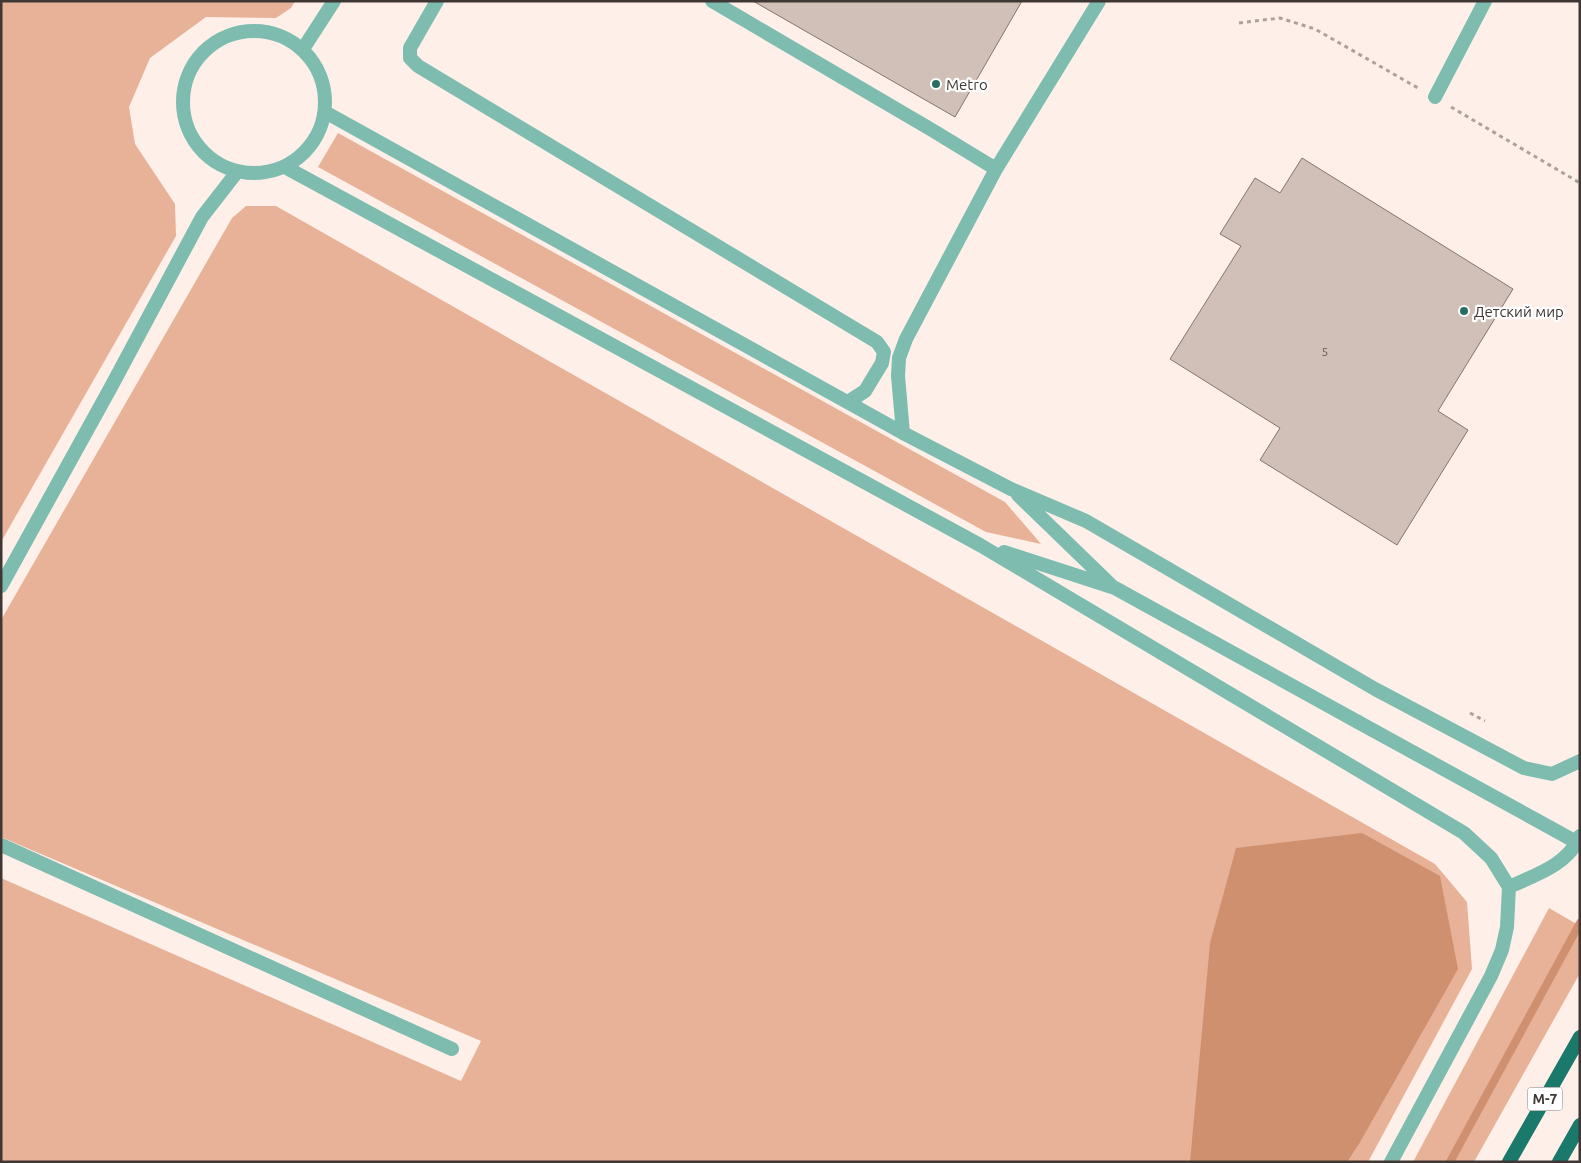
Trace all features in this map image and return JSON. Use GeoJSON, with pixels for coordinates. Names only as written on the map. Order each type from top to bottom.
{"type":"FeatureCollection","features":[{"type":"Feature","properties":{"kind":"highway","name":"М-7"},"geometry":{"type":"LineString","coordinates":[[1509,1162],[1580,1037]]}},
{"type":"Feature","properties":{"kind":"highway"},"geometry":{"type":"LineString","coordinates":[[1559,1162],[1580,1125]]}},
{"type":"Feature","properties":{"kind":"street"},"geometry":{"type":"LineString","coordinates":[[303,49],[334,1]]}},
{"type":"Feature","properties":{"kind":"street"},"geometry":{"type":"LineString","coordinates":[[437,1],[410,48],[410,58],[418,66],[877,342],[884,352],[882,363],[866,391],[848,402]]}},
{"type":"Feature","properties":{"kind":"street"},"geometry":{"type":"LineString","coordinates":[[712,1],[996,169]]}},
{"type":"Feature","properties":{"kind":"street"},"geometry":{"type":"LineString","coordinates":[[903,432],[898,376],[899,358],[906,339],[996,169],[1100,1]]}},
{"type":"Feature","properties":{"kind":"street"},"geometry":{"type":"LineString","coordinates":[[1435,97],[1485,1]]}},
{"type":"Feature","properties":{"kind":"street"},"geometry":{"type":"LineString","coordinates":[[261,30],[283,36],[303,49],[317,67],[325,89],[325,112],[318,134],[305,153],[285,167],[262,174],[238,172],[215,163],[197,146],[186,125],[182,101],[186,77],[198,56],[216,40],[238,32],[261,30]]}},
{"type":"Feature","properties":{"kind":"street"},"geometry":{"type":"LineString","coordinates":[[325,112],[903,432],[1011,489],[1086,521],[1375,689],[1524,768],[1552,774],[1580,761]]}},
{"type":"Feature","properties":{"kind":"street"},"geometry":{"type":"LineString","coordinates":[[285,167],[980,545],[1464,833],[1491,858],[1509,887],[1507,927],[1502,950],[1491,976],[1391,1162]]}},
{"type":"Feature","properties":{"kind":"street"},"geometry":{"type":"LineString","coordinates":[[1,586],[202,217],[238,172]]}},
{"type":"Feature","properties":{"kind":"street"},"geometry":{"type":"LineString","coordinates":[[1011,489],[1115,588]]}},
{"type":"Feature","properties":{"kind":"street"},"geometry":{"type":"LineString","coordinates":[[980,545],[1115,588],[1580,844]]}},
{"type":"Feature","properties":{"kind":"street"},"geometry":{"type":"LineString","coordinates":[[1509,887],[1563,860],[1577,843],[1580,836]]}},
{"type":"Feature","properties":{"kind":"street"},"geometry":{"type":"LineString","coordinates":[[1,845],[452,1049]]}},
{"type":"Feature","properties":{"kind":"path"},"geometry":{"type":"LineString","coordinates":[[1239,23],[1280,18],[1315,29],[1435,97],[1580,183]]}},
{"type":"Feature","properties":{"kind":"shaded area"},"geometry":{"type":"Polygon","coordinates":[[[1,1],[295,1],[291,8],[276,18],[206,17],[150,58],[129,107],[135,144],[175,204],[176,236],[1,542],[1,1]]]}},
{"type":"Feature","properties":{"kind":"shaded area"},"geometry":{"type":"Polygon","coordinates":[[[338,133],[1005,502],[1041,544],[986,532],[318,167],[338,133]]]}},
{"type":"Feature","properties":{"kind":"shaded area"},"geometry":{"type":"Polygon","coordinates":[[[246,206],[276,206],[1435,864],[1467,902],[1472,969],[1368,1162],[1,1162],[1,878],[461,1081],[481,1041],[1,837],[1,620],[232,218],[246,206]]]}},
{"type":"Feature","properties":{"kind":"shaded area"},"geometry":{"type":"Polygon","coordinates":[[[1362,833],[1440,876],[1458,969],[1347,1162],[1190,1162],[1210,943],[1236,848],[1362,833]]]}},
{"type":"Feature","properties":{"kind":"shaded area"},"geometry":{"type":"Polygon","coordinates":[[[1549,908],[1580,926],[1580,973],[1474,1162],[1413,1162],[1549,908]]]}},
{"type":"Feature","properties":{"kind":"building","name":"Metro"},"geometry":{"type":"Polygon","coordinates":[[[753,1],[1022,1],[955,117],[753,1]]]}},
{"type":"Feature","properties":{"kind":"building"},"geometry":{"type":"Polygon","coordinates":[[[1302,158],[1513,289],[1438,411],[1468,430],[1397,545],[1260,460],[1280,428],[1170,359],[1241,246],[1220,234],[1255,178],[1280,193],[1302,158]]]}},
{"type":"Feature","properties":{"kind":"waterway"},"geometry":{"type":"LineString","coordinates":[[1450,1162],[1580,923]]}},
{"type":"Feature","properties":{"kind":"place","name":"Metro"},"geometry":{"type":"Point","coordinates":[936,84]}},
{"type":"Feature","properties":{"kind":"place","name":"Детский мир"},"geometry":{"type":"Point","coordinates":[1464,311]}}]}
